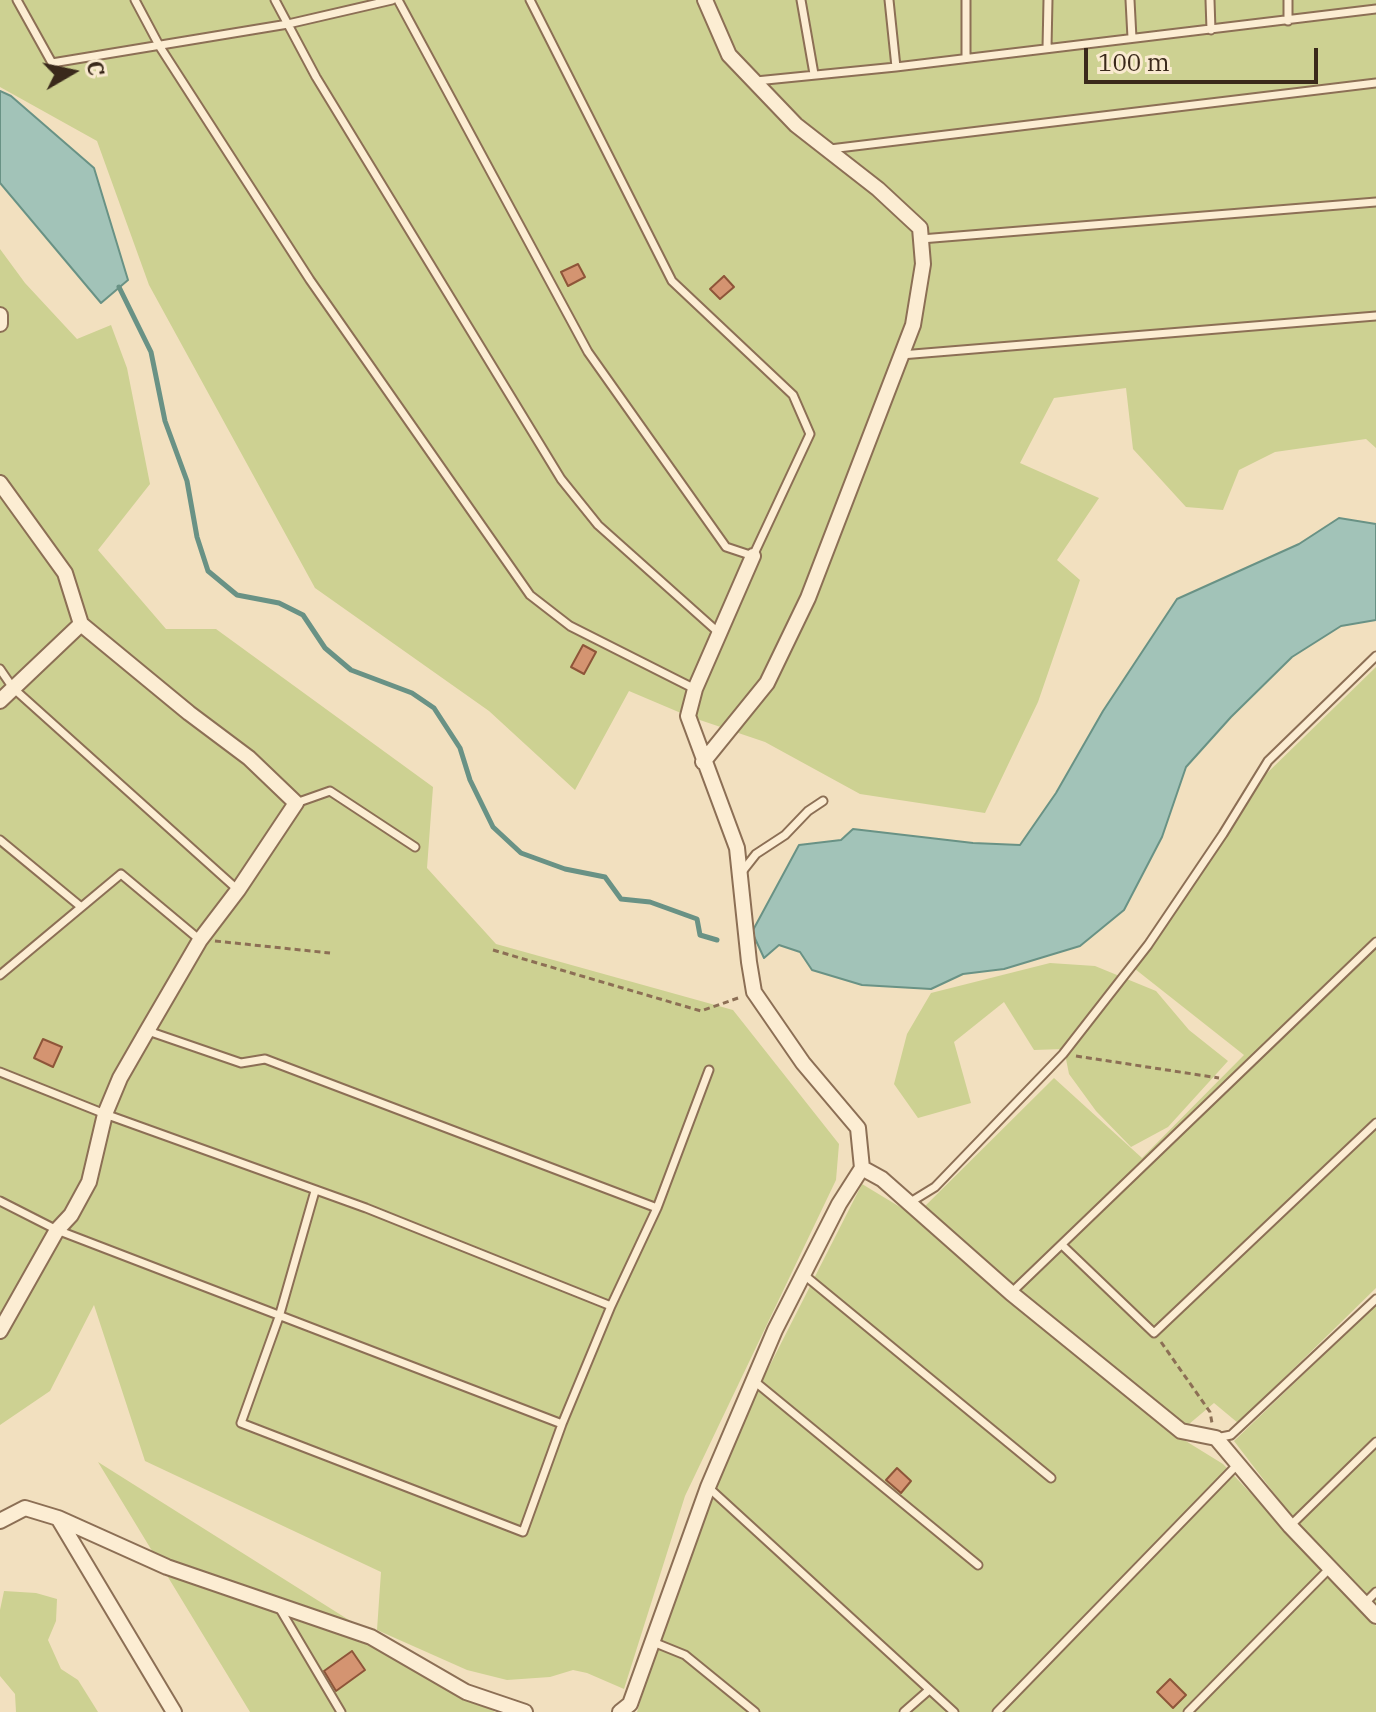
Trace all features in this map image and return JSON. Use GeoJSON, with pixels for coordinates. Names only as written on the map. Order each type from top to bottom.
{"type":"FeatureCollection","features":[{"type":"Feature","properties":{"kind":"street"},"geometry":{"type":"LineString","coordinates":[[703,762],[767,683],[808,598],[913,325],[923,264],[920,228],[796,125],[729,55],[705,0]]}},
{"type":"Feature","properties":{"kind":"street"},"geometry":{"type":"LineString","coordinates":[[0,315],[0,324]]}},
{"type":"Feature","properties":{"kind":"street"},"geometry":{"type":"LineString","coordinates":[[0,483],[65,573],[81,624],[249,758],[296,803],[238,890],[200,940],[120,1078],[105,1114],[89,1182],[71,1215],[57,1230],[0,1331]]}},
{"type":"Feature","properties":{"kind":"street"},"geometry":{"type":"LineString","coordinates":[[620,1712],[630,1704],[708,1487],[775,1330],[839,1204],[862,1168],[858,1128],[803,1063],[754,992],[737,848],[688,716],[695,689],[753,556]]}},
{"type":"Feature","properties":{"kind":"street"},"geometry":{"type":"LineString","coordinates":[[0,701],[81,624]]}},
{"type":"Feature","properties":{"kind":"street"},"geometry":{"type":"LineString","coordinates":[[862,1168],[882,1179],[1011,1293],[1181,1431],[1216,1438],[1290,1526],[1376,1616]]}},
{"type":"Feature","properties":{"kind":"street"},"geometry":{"type":"LineString","coordinates":[[0,1521],[25,1508],[58,1518],[167,1567],[371,1637],[491,1706],[525,1712]]}},
{"type":"Feature","properties":{"kind":"street"},"geometry":{"type":"LineString","coordinates":[[58,1518],[174,1712]]}},
{"type":"Feature","properties":{"kind":"lane"},"geometry":{"type":"LineString","coordinates":[[17,0],[52,63],[288,24],[395,0],[588,352],[726,547],[753,556],[810,434],[793,395],[672,281],[530,0]]}},
{"type":"Feature","properties":{"kind":"lane"},"geometry":{"type":"LineString","coordinates":[[135,0],[160,47],[310,280],[530,595],[570,626],[695,689]]}},
{"type":"Feature","properties":{"kind":"lane"},"geometry":{"type":"LineString","coordinates":[[275,0],[324,90],[561,479],[598,525],[719,633]]}},
{"type":"Feature","properties":{"kind":"lane"},"geometry":{"type":"LineString","coordinates":[[801,0],[814,74]]}},
{"type":"Feature","properties":{"kind":"lane"},"geometry":{"type":"LineString","coordinates":[[889,0],[896,67]]}},
{"type":"Feature","properties":{"kind":"lane"},"geometry":{"type":"LineString","coordinates":[[966,0],[966,57]]}},
{"type":"Feature","properties":{"kind":"lane"},"geometry":{"type":"LineString","coordinates":[[1047,48],[1048,0]]}},
{"type":"Feature","properties":{"kind":"lane"},"geometry":{"type":"LineString","coordinates":[[1130,0],[1132,38]]}},
{"type":"Feature","properties":{"kind":"lane"},"geometry":{"type":"LineString","coordinates":[[1210,0],[1211,30]]}},
{"type":"Feature","properties":{"kind":"lane"},"geometry":{"type":"LineString","coordinates":[[1288,0],[1288,21]]}},
{"type":"Feature","properties":{"kind":"lane"},"geometry":{"type":"LineString","coordinates":[[754,81],[1288,21],[1375,9],[1373,0]]}},
{"type":"Feature","properties":{"kind":"lane"},"geometry":{"type":"LineString","coordinates":[[827,149],[1376,83]]}},
{"type":"Feature","properties":{"kind":"lane"},"geometry":{"type":"LineString","coordinates":[[921,239],[1376,202]]}},
{"type":"Feature","properties":{"kind":"lane"},"geometry":{"type":"LineString","coordinates":[[901,355],[1376,316]]}},
{"type":"Feature","properties":{"kind":"lane"},"geometry":{"type":"LineString","coordinates":[[909,1203],[935,1187],[1063,1054],[1148,945],[1268,761],[1376,656]]}},
{"type":"Feature","properties":{"kind":"lane"},"geometry":{"type":"LineString","coordinates":[[0,669],[13,688],[238,890]]}},
{"type":"Feature","properties":{"kind":"lane"},"geometry":{"type":"LineString","coordinates":[[296,803],[330,791],[415,847]]}},
{"type":"Feature","properties":{"kind":"lane"},"geometry":{"type":"LineString","coordinates":[[740,875],[756,854],[785,835],[808,811],[823,801]]}},
{"type":"Feature","properties":{"kind":"lane"},"geometry":{"type":"LineString","coordinates":[[0,840],[80,906]]}},
{"type":"Feature","properties":{"kind":"lane"},"geometry":{"type":"LineString","coordinates":[[0,975],[121,874],[200,940]]}},
{"type":"Feature","properties":{"kind":"lane"},"geometry":{"type":"LineString","coordinates":[[1011,1293],[1376,942]]}},
{"type":"Feature","properties":{"kind":"lane"},"geometry":{"type":"LineString","coordinates":[[147,1031],[241,1063],[265,1059],[657,1208]]}},
{"type":"Feature","properties":{"kind":"lane"},"geometry":{"type":"LineString","coordinates":[[315,1191],[279,1317],[241,1423],[523,1532],[562,1424],[611,1306],[657,1208],[709,1070]]}},
{"type":"Feature","properties":{"kind":"lane"},"geometry":{"type":"LineString","coordinates":[[0,1072],[611,1306]]}},
{"type":"Feature","properties":{"kind":"lane"},"geometry":{"type":"LineString","coordinates":[[1062,1245],[1154,1333],[1376,1123]]}},
{"type":"Feature","properties":{"kind":"lane"},"geometry":{"type":"LineString","coordinates":[[0,1201],[57,1230],[562,1424]]}},
{"type":"Feature","properties":{"kind":"lane"},"geometry":{"type":"LineString","coordinates":[[803,1274],[1051,1478]]}},
{"type":"Feature","properties":{"kind":"lane"},"geometry":{"type":"LineString","coordinates":[[1216,1438],[1231,1435],[1376,1299]]}},
{"type":"Feature","properties":{"kind":"lane"},"geometry":{"type":"LineString","coordinates":[[753,1380],[978,1565]]}},
{"type":"Feature","properties":{"kind":"lane"},"geometry":{"type":"LineString","coordinates":[[1290,1526],[1376,1442]]}},
{"type":"Feature","properties":{"kind":"lane"},"geometry":{"type":"LineString","coordinates":[[997,1712],[1237,1465]]}},
{"type":"Feature","properties":{"kind":"lane"},"geometry":{"type":"LineString","coordinates":[[708,1487],[954,1712]]}},
{"type":"Feature","properties":{"kind":"lane"},"geometry":{"type":"LineString","coordinates":[[1188,1712],[1329,1569]]}},
{"type":"Feature","properties":{"kind":"lane"},"geometry":{"type":"LineString","coordinates":[[1364,1604],[1376,1592]]}},
{"type":"Feature","properties":{"kind":"lane"},"geometry":{"type":"LineString","coordinates":[[277,1604],[341,1712]]}},
{"type":"Feature","properties":{"kind":"lane"},"geometry":{"type":"LineString","coordinates":[[651,1641],[685,1655],[755,1712]]}},
{"type":"Feature","properties":{"kind":"lane"},"geometry":{"type":"LineString","coordinates":[[904,1712],[929,1690]]}},
{"type":"Feature","properties":{"kind":"path"},"geometry":{"type":"LineString","coordinates":[[200,940],[330,953]]}},
{"type":"Feature","properties":{"kind":"path"},"geometry":{"type":"LineString","coordinates":[[493,950],[701,1011],[754,992]]}},
{"type":"Feature","properties":{"kind":"path"},"geometry":{"type":"LineString","coordinates":[[1063,1054],[1235,1080]]}},
{"type":"Feature","properties":{"kind":"path"},"geometry":{"type":"LineString","coordinates":[[1154,1333],[1210,1412],[1216,1438]]}},
{"type":"Feature","properties":{"kind":"green space"},"geometry":{"type":"Polygon","coordinates":[[[0,0],[1376,0],[1376,448],[1366,439],[1275,452],[1239,470],[1223,510],[1186,507],[1133,449],[1126,388],[1054,398],[1020,463],[1099,498],[1057,560],[1080,580],[1038,702],[985,813],[860,794],[765,742],[688,716],[629,691],[575,790],[489,711],[315,588],[149,285],[97,141],[0,87],[0,0]]]}},
{"type":"Feature","properties":{"kind":"green space"},"geometry":{"type":"Polygon","coordinates":[[[0,249],[25,283],[77,339],[111,325],[127,368],[150,484],[98,550],[166,629],[216,629],[433,787],[427,868],[496,944],[733,1010],[839,1144],[836,1180],[685,1496],[624,1689],[573,1670],[550,1677],[507,1680],[467,1670],[377,1630],[381,1572],[145,1461],[94,1305],[50,1391],[0,1425],[0,249]]]}},
{"type":"Feature","properties":{"kind":"green space"},"geometry":{"type":"Polygon","coordinates":[[[1376,667],[1376,1288],[1238,1423],[1214,1403],[1176,1435],[1223,1464],[1376,1626],[1376,1712],[637,1712],[707,1489],[862,1184],[915,1216],[1054,1078],[1142,1158],[1244,1055],[1135,969],[1264,776],[1376,667]]]}},
{"type":"Feature","properties":{"kind":"green space"},"geometry":{"type":"Polygon","coordinates":[[[1050,963],[1095,966],[1156,991],[1189,1030],[1228,1061],[1168,1127],[1131,1147],[1096,1111],[1069,1074],[1064,1049],[1034,1050],[1004,1002],[954,1042],[971,1103],[918,1118],[894,1084],[907,1034],[931,993],[1050,963]]]}},
{"type":"Feature","properties":{"kind":"green space"},"geometry":{"type":"Polygon","coordinates":[[[1376,1305],[1376,1604],[1303,1531],[1234,1441],[1376,1305]]]}},
{"type":"Feature","properties":{"kind":"green space"},"geometry":{"type":"Polygon","coordinates":[[[98,1462],[495,1712],[250,1712],[98,1462]]]}},
{"type":"Feature","properties":{"kind":"green space"},"geometry":{"type":"Polygon","coordinates":[[[4,1591],[36,1593],[57,1599],[56,1621],[48,1640],[61,1669],[78,1680],[98,1712],[16,1712],[15,1694],[0,1676],[0,1610],[4,1591]]]}},
{"type":"Feature","properties":{"kind":"water"},"geometry":{"type":"Polygon","coordinates":[[[0,91],[11,96],[94,168],[128,280],[101,303],[0,183],[0,91]]]}},
{"type":"Feature","properties":{"kind":"water"},"geometry":{"type":"Polygon","coordinates":[[[1339,518],[1376,524],[1376,620],[1341,626],[1292,657],[1231,717],[1186,767],[1162,837],[1124,910],[1080,946],[1004,969],[963,974],[931,989],[862,985],[812,970],[800,952],[779,945],[764,958],[752,932],[799,845],[841,840],[853,829],[973,843],[1020,845],[1177,599],[1299,544],[1339,518]]]}},
{"type":"Feature","properties":{"kind":"building"},"geometry":{"type":"Polygon","coordinates":[[[578,264],[585,277],[568,286],[561,272],[578,264]]]}},
{"type":"Feature","properties":{"kind":"building"},"geometry":{"type":"Polygon","coordinates":[[[724,276],[734,287],[720,299],[710,289],[724,276]]]}},
{"type":"Feature","properties":{"kind":"building"},"geometry":{"type":"Polygon","coordinates":[[[583,645],[596,652],[584,674],[571,667],[583,645]]]}},
{"type":"Feature","properties":{"kind":"building"},"geometry":{"type":"Polygon","coordinates":[[[43,1039],[62,1047],[53,1067],[34,1058],[43,1039]]]}},
{"type":"Feature","properties":{"kind":"building"},"geometry":{"type":"Polygon","coordinates":[[[897,1468],[911,1481],[901,1493],[886,1480],[897,1468]]]}},
{"type":"Feature","properties":{"kind":"building"},"geometry":{"type":"Polygon","coordinates":[[[352,1651],[365,1670],[336,1691],[324,1671],[352,1651]]]}},
{"type":"Feature","properties":{"kind":"building"},"geometry":{"type":"Polygon","coordinates":[[[1170,1679],[1186,1695],[1173,1708],[1157,1692],[1170,1679]]]}},
{"type":"Feature","properties":{"kind":"waterway"},"geometry":{"type":"LineString","coordinates":[[119,287],[151,352],[165,421],[187,481],[197,537],[208,571],[237,595],[279,603],[303,615],[325,648],[351,670],[412,693],[434,708],[460,748],[470,780],[493,827],[521,853],[565,869],[605,877],[621,899],[650,902],[697,919],[700,935],[717,940]]}}]}
